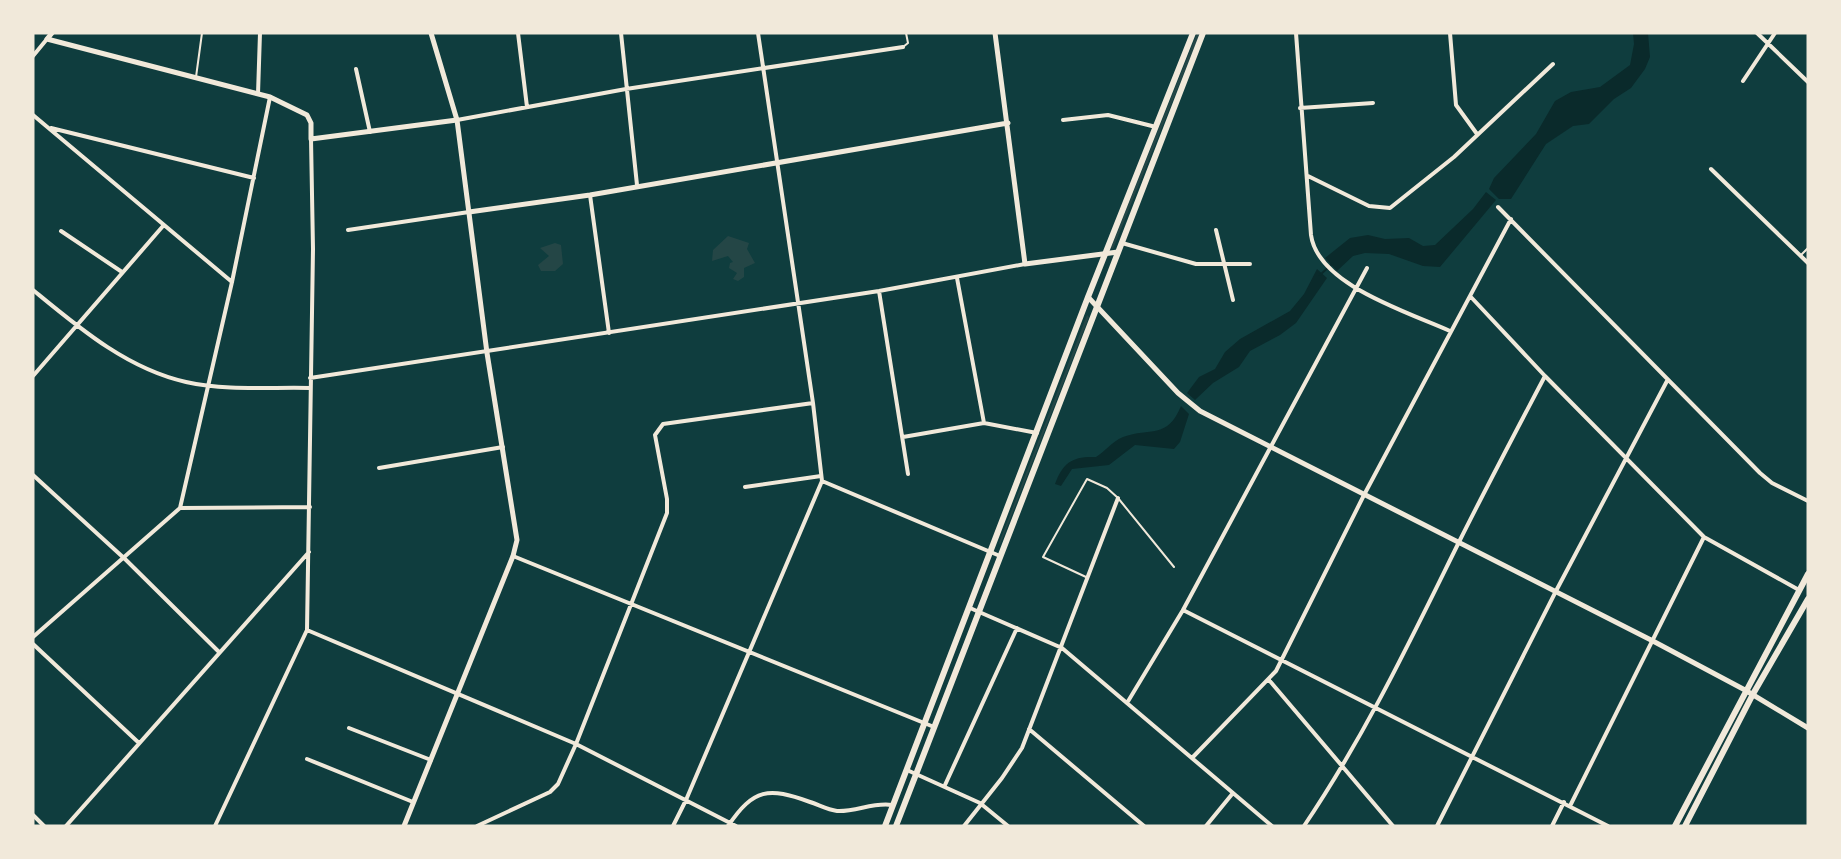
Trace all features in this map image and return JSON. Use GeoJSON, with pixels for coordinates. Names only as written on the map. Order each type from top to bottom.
{"type":"FeatureCollection","features":[{"type":"Feature","properties":{"kind":"main road"},"geometry":{"type":"LineString","coordinates":[[885,826],[1038,433],[1105,253],[1193,33]]}},
{"type":"Feature","properties":{"kind":"main road"},"geometry":{"type":"LineString","coordinates":[[896,826],[1203,33]]}},
{"type":"Feature","properties":{"kind":"main road"},"geometry":{"type":"LineString","coordinates":[[1675,826],[1808,574]]}},
{"type":"Feature","properties":{"kind":"main road"},"geometry":{"type":"LineString","coordinates":[[1685,826],[1753,694],[1808,599]]}},
{"type":"Feature","properties":{"kind":"street"},"geometry":{"type":"LineString","coordinates":[[33,56],[52,33]]}},
{"type":"Feature","properties":{"kind":"street"},"geometry":{"type":"LineString","coordinates":[[258,94],[260,33]]}},
{"type":"Feature","properties":{"kind":"street"},"geometry":{"type":"LineString","coordinates":[[404,826],[513,556],[517,533],[487,352],[457,120],[431,33]]}},
{"type":"Feature","properties":{"kind":"street"},"geometry":{"type":"LineString","coordinates":[[518,33],[527,107]]}},
{"type":"Feature","properties":{"kind":"street"},"geometry":{"type":"LineString","coordinates":[[621,33],[637,185]]}},
{"type":"Feature","properties":{"kind":"street"},"geometry":{"type":"LineString","coordinates":[[673,826],[749,654],[821,479],[799,303],[758,33]]}},
{"type":"Feature","properties":{"kind":"street"},"geometry":{"type":"LineString","coordinates":[[995,33],[1025,264]]}},
{"type":"Feature","properties":{"kind":"street"},"geometry":{"type":"LineString","coordinates":[[1296,33],[1312,244],[1321,261],[1336,276],[1355,288],[1450,331]]}},
{"type":"Feature","properties":{"kind":"street"},"geometry":{"type":"LineString","coordinates":[[1450,33],[1456,105],[1477,134]]}},
{"type":"Feature","properties":{"kind":"street"},"geometry":{"type":"LineString","coordinates":[[1757,33],[1808,82]]}},
{"type":"Feature","properties":{"kind":"street"},"geometry":{"type":"LineString","coordinates":[[1743,81],[1774,33]]}},
{"type":"Feature","properties":{"kind":"street"},"geometry":{"type":"LineString","coordinates":[[47,39],[270,97],[307,115],[311,123],[310,507],[307,630],[215,826]]}},
{"type":"Feature","properties":{"kind":"street"},"geometry":{"type":"LineString","coordinates":[[311,139],[457,120],[626,89],[903,46]]}},
{"type":"Feature","properties":{"kind":"street"},"geometry":{"type":"LineString","coordinates":[[1308,176],[1369,206],[1390,208],[1454,157],[1553,64]]}},
{"type":"Feature","properties":{"kind":"street"},"geometry":{"type":"LineString","coordinates":[[356,69],[370,132]]}},
{"type":"Feature","properties":{"kind":"street"},"geometry":{"type":"LineString","coordinates":[[33,637],[125,559],[180,508],[232,282],[270,97]]}},
{"type":"Feature","properties":{"kind":"street"},"geometry":{"type":"LineString","coordinates":[[1300,108],[1372,104]]}},
{"type":"Feature","properties":{"kind":"street"},"geometry":{"type":"LineString","coordinates":[[1063,120],[1108,114],[1156,127]]}},
{"type":"Feature","properties":{"kind":"street"},"geometry":{"type":"LineString","coordinates":[[33,116],[232,282]]}},
{"type":"Feature","properties":{"kind":"street"},"geometry":{"type":"LineString","coordinates":[[348,230],[590,195],[637,185],[1008,123]]}},
{"type":"Feature","properties":{"kind":"street"},"geometry":{"type":"LineString","coordinates":[[48,127],[254,178]]}},
{"type":"Feature","properties":{"kind":"street"},"geometry":{"type":"LineString","coordinates":[[1711,169],[1808,262]]}},
{"type":"Feature","properties":{"kind":"street"},"geometry":{"type":"LineString","coordinates":[[590,195],[609,333]]}},
{"type":"Feature","properties":{"kind":"street"},"geometry":{"type":"LineString","coordinates":[[1498,207],[1760,473],[1772,483],[1808,501]]}},
{"type":"Feature","properties":{"kind":"street"},"geometry":{"type":"LineString","coordinates":[[1192,758],[1269,680],[1281,660],[1450,331],[1511,219]]}},
{"type":"Feature","properties":{"kind":"street"},"geometry":{"type":"LineString","coordinates":[[33,376],[163,226]]}},
{"type":"Feature","properties":{"kind":"street"},"geometry":{"type":"LineString","coordinates":[[1216,230],[1233,300]]}},
{"type":"Feature","properties":{"kind":"street"},"geometry":{"type":"LineString","coordinates":[[61,231],[122,272]]}},
{"type":"Feature","properties":{"kind":"street"},"geometry":{"type":"LineString","coordinates":[[1122,243],[1176,260],[1224,266],[1250,264]]}},
{"type":"Feature","properties":{"kind":"street"},"geometry":{"type":"LineString","coordinates":[[310,378],[879,291],[1025,264],[1118,252]]}},
{"type":"Feature","properties":{"kind":"street"},"geometry":{"type":"LineString","coordinates":[[1127,703],[1183,610],[1367,268]]}},
{"type":"Feature","properties":{"kind":"street"},"geometry":{"type":"LineString","coordinates":[[957,278],[984,423]]}},
{"type":"Feature","properties":{"kind":"street"},"geometry":{"type":"LineString","coordinates":[[33,290],[75,325],[153,371],[187,382],[208,385],[310,388]]}},
{"type":"Feature","properties":{"kind":"street"},"geometry":{"type":"LineString","coordinates":[[879,291],[908,474]]}},
{"type":"Feature","properties":{"kind":"street"},"geometry":{"type":"LineString","coordinates":[[1470,296],[1545,376],[1704,537],[1799,590]]}},
{"type":"Feature","properties":{"kind":"street"},"geometry":{"type":"LineString","coordinates":[[1088,297],[1191,404],[1270,447],[1651,640],[1753,694],[1808,728]]}},
{"type":"Feature","properties":{"kind":"street"},"geometry":{"type":"LineString","coordinates":[[1304,826],[1344,768],[1377,708],[1458,543],[1545,376]]}},
{"type":"Feature","properties":{"kind":"street"},"geometry":{"type":"LineString","coordinates":[[1437,826],[1474,757],[1556,591],[1667,381]]}},
{"type":"Feature","properties":{"kind":"street"},"geometry":{"type":"LineString","coordinates":[[477,826],[550,792],[558,784],[667,513],[668,499],[656,435],[663,424],[813,403]]}},
{"type":"Feature","properties":{"kind":"street"},"geometry":{"type":"LineString","coordinates":[[903,436],[984,423],[1038,433]]}},
{"type":"Feature","properties":{"kind":"street"},"geometry":{"type":"LineString","coordinates":[[379,468],[504,447]]}},
{"type":"Feature","properties":{"kind":"street"},"geometry":{"type":"LineString","coordinates":[[33,475],[125,559],[219,652]]}},
{"type":"Feature","properties":{"kind":"street"},"geometry":{"type":"LineString","coordinates":[[745,487],[821,479],[1000,556]]}},
{"type":"Feature","properties":{"kind":"street"},"geometry":{"type":"LineString","coordinates":[[964,826],[1013,762],[1029,729],[1118,498]]}},
{"type":"Feature","properties":{"kind":"street"},"geometry":{"type":"LineString","coordinates":[[180,508],[310,507]]}},
{"type":"Feature","properties":{"kind":"street"},"geometry":{"type":"LineString","coordinates":[[1570,806],[1704,537]]}},
{"type":"Feature","properties":{"kind":"street"},"geometry":{"type":"LineString","coordinates":[[66,826],[309,551]]}},
{"type":"Feature","properties":{"kind":"street"},"geometry":{"type":"LineString","coordinates":[[513,556],[749,654],[934,727]]}},
{"type":"Feature","properties":{"kind":"street"},"geometry":{"type":"LineString","coordinates":[[970,608],[1062,648],[1272,826]]}},
{"type":"Feature","properties":{"kind":"street"},"geometry":{"type":"LineString","coordinates":[[1183,610],[1608,826]]}},
{"type":"Feature","properties":{"kind":"street"},"geometry":{"type":"LineString","coordinates":[[945,785],[1017,628]]}},
{"type":"Feature","properties":{"kind":"street"},"geometry":{"type":"LineString","coordinates":[[307,630],[576,744],[736,826]]}},
{"type":"Feature","properties":{"kind":"street"},"geometry":{"type":"LineString","coordinates":[[33,644],[139,743]]}},
{"type":"Feature","properties":{"kind":"street"},"geometry":{"type":"LineString","coordinates":[[1269,680],[1298,718],[1393,826]]}},
{"type":"Feature","properties":{"kind":"street"},"geometry":{"type":"LineString","coordinates":[[349,728],[431,760]]}},
{"type":"Feature","properties":{"kind":"street"},"geometry":{"type":"LineString","coordinates":[[1029,729],[1144,826]]}},
{"type":"Feature","properties":{"kind":"street"},"geometry":{"type":"LineString","coordinates":[[307,759],[414,802]]}},
{"type":"Feature","properties":{"kind":"street"},"geometry":{"type":"LineString","coordinates":[[907,770],[945,785],[980,803],[1008,826]]}},
{"type":"Feature","properties":{"kind":"street"},"geometry":{"type":"LineString","coordinates":[[729,824],[750,799],[772,793],[792,795],[835,811],[872,804],[893,805]]}},
{"type":"Feature","properties":{"kind":"street"},"geometry":{"type":"LineString","coordinates":[[1206,826],[1233,793]]}},
{"type":"Feature","properties":{"kind":"street"},"geometry":{"type":"LineString","coordinates":[[1552,826],[1564,802]]}},
{"type":"Feature","properties":{"kind":"street"},"geometry":{"type":"LineString","coordinates":[[33,815],[44,826]]}},
{"type":"Feature","properties":{"kind":"lane"},"geometry":{"type":"LineString","coordinates":[[196,77],[202,33]]}},
{"type":"Feature","properties":{"kind":"lane"},"geometry":{"type":"LineString","coordinates":[[903,46],[908,43],[906,33]]}},
{"type":"Feature","properties":{"kind":"lane"},"geometry":{"type":"LineString","coordinates":[[1801,255],[1808,248]]}},
{"type":"Feature","properties":{"kind":"lane"},"geometry":{"type":"LineString","coordinates":[[1086,578],[1043,557],[1085,480],[1107,488],[1118,498],[1174,567]]}},
{"type":"Feature","properties":{"kind":"shaded area"},"geometry":{"type":"Polygon","coordinates":[[[1197,33],[1200,33],[1113,249],[1111,248],[1197,33]]]}},
{"type":"Feature","properties":{"kind":"shaded area"},"geometry":{"type":"Polygon","coordinates":[[[1633,33],[1648,33],[1650,57],[1645,69],[1631,88],[1614,99],[1589,124],[1573,126],[1546,144],[1511,199],[1499,199],[1489,189],[1494,178],[1536,134],[1555,101],[1571,92],[1600,87],[1630,65],[1634,44],[1633,33]]]}},
{"type":"Feature","properties":{"kind":"shaded area"},"geometry":{"type":"Polygon","coordinates":[[[1486,192],[1496,200],[1440,267],[1423,266],[1389,254],[1365,253],[1353,256],[1337,271],[1325,258],[1350,238],[1368,235],[1385,239],[1409,238],[1423,246],[1435,245],[1473,209],[1486,192]]]}},
{"type":"Feature","properties":{"kind":"shaded area"},"geometry":{"type":"Polygon","coordinates":[[[728,236],[749,243],[747,249],[755,263],[744,268],[744,277],[738,281],[733,279],[737,273],[729,268],[730,263],[733,262],[728,256],[712,261],[713,250],[728,236]]]}},
{"type":"Feature","properties":{"kind":"shaded area"},"geometry":{"type":"Polygon","coordinates":[[[555,243],[561,245],[563,264],[555,271],[541,271],[538,265],[549,256],[540,248],[555,243]]]}},
{"type":"Feature","properties":{"kind":"shaded area"},"geometry":{"type":"Polygon","coordinates":[[[1317,269],[1327,278],[1296,323],[1280,335],[1250,351],[1239,367],[1213,383],[1195,400],[1187,393],[1199,377],[1215,369],[1225,352],[1240,339],[1290,311],[1304,294],[1317,269]]]}},
{"type":"Feature","properties":{"kind":"shaded area"},"geometry":{"type":"Polygon","coordinates":[[[1087,315],[1089,317],[1000,545],[999,543],[1087,315]]]}},
{"type":"Feature","properties":{"kind":"shaded area"},"geometry":{"type":"Polygon","coordinates":[[[1181,406],[1189,414],[1180,442],[1174,449],[1135,445],[1109,465],[1072,469],[1061,486],[1055,484],[1062,470],[1070,462],[1075,459],[1096,457],[1123,437],[1164,428],[1176,417],[1181,406]]]}},
{"type":"Feature","properties":{"kind":"waterway"},"geometry":{"type":"LineString","coordinates":[[1320,275],[1333,263]]}}]}
